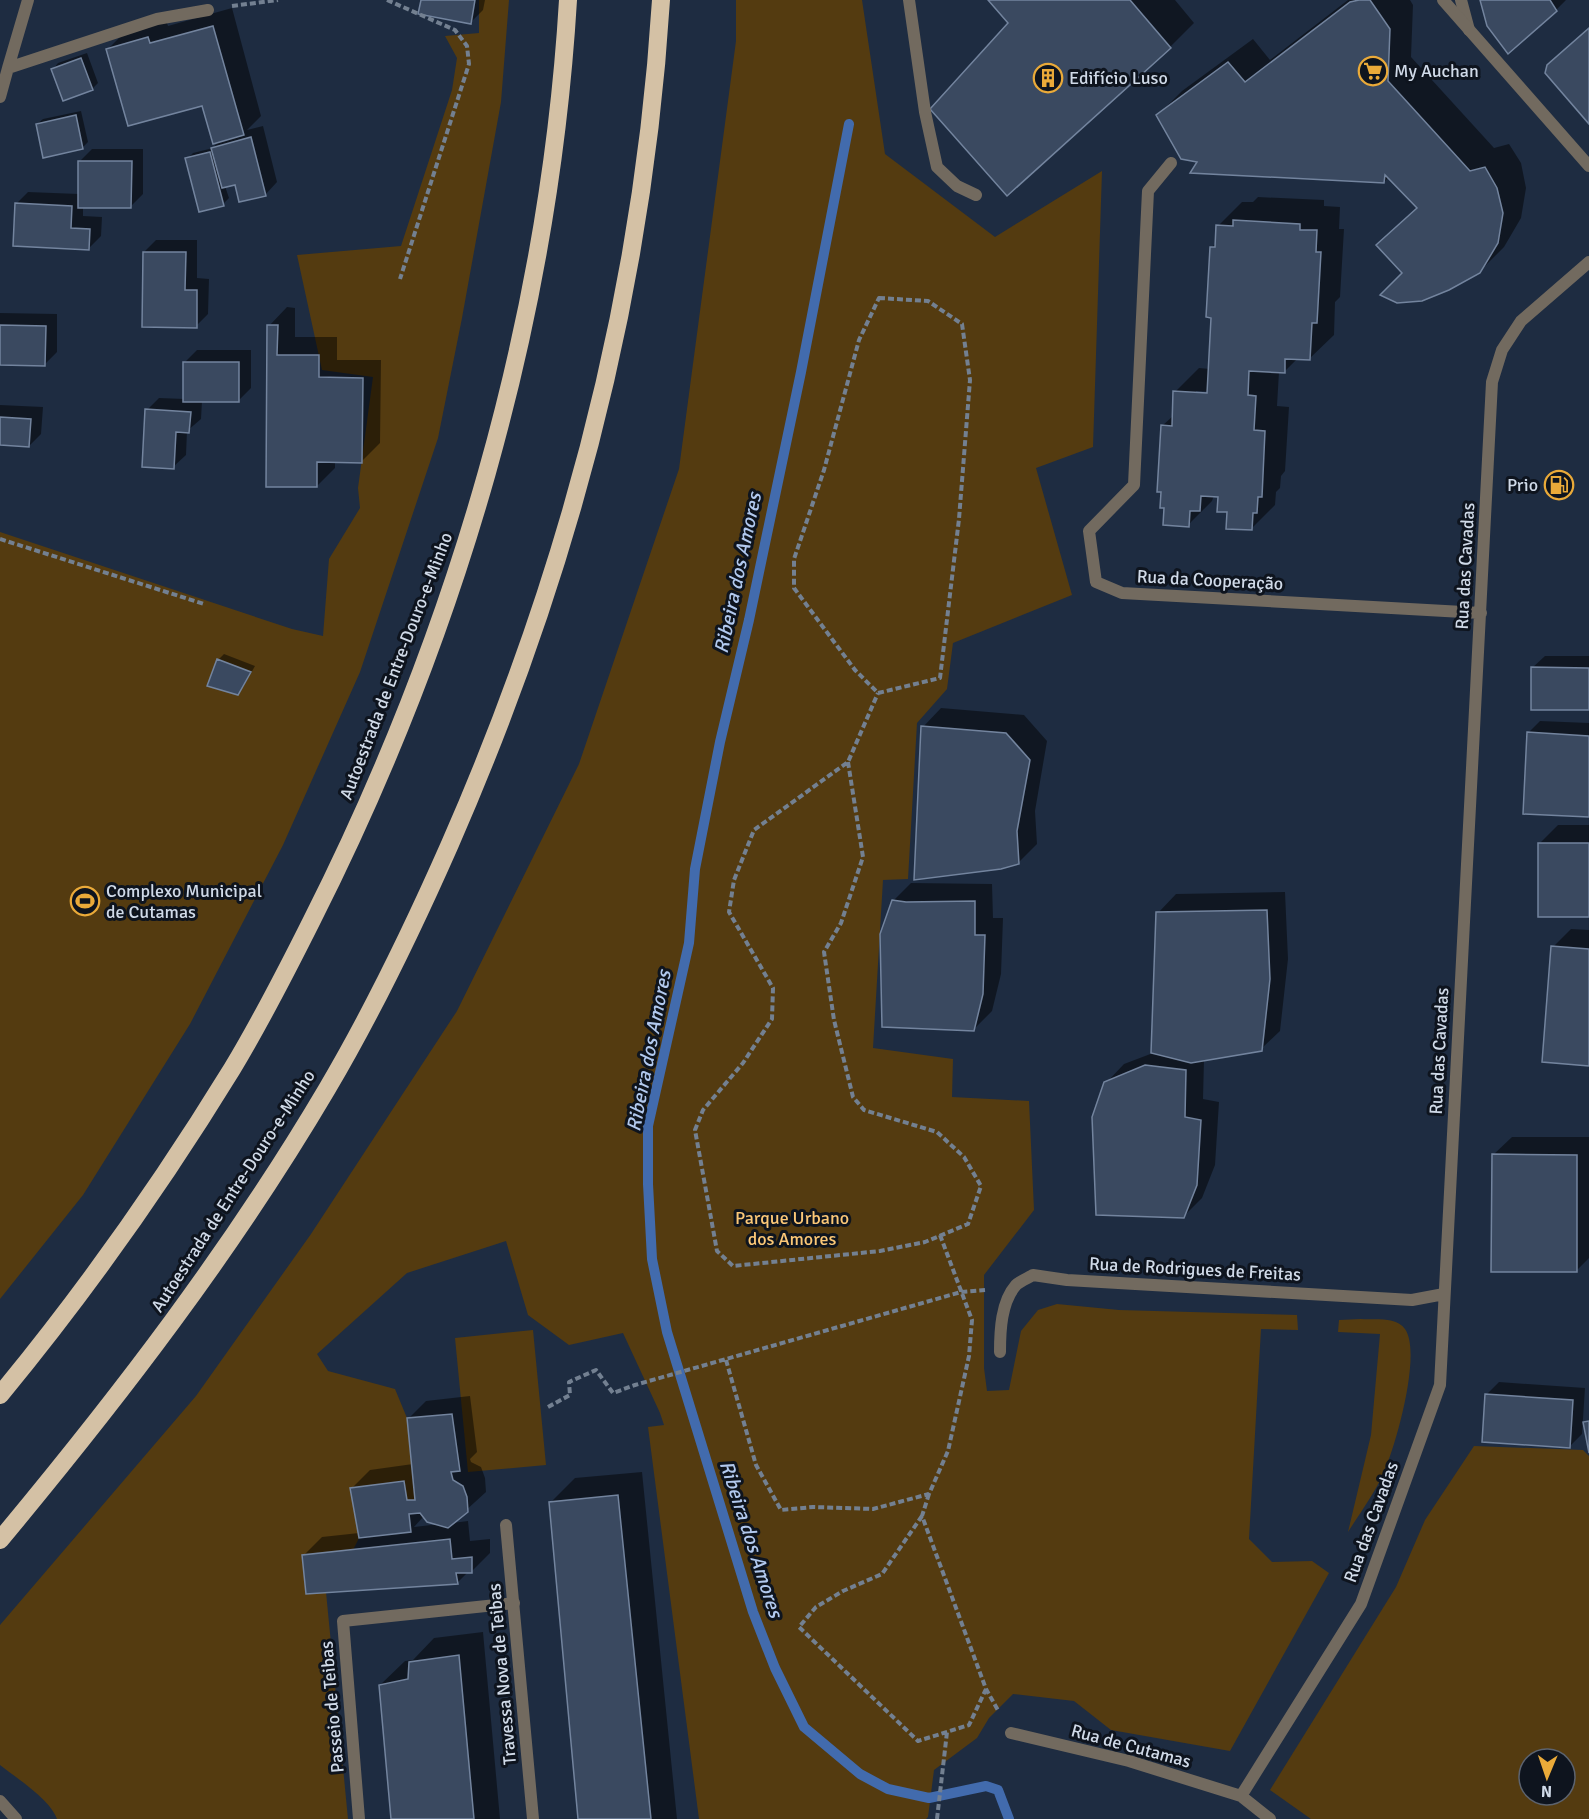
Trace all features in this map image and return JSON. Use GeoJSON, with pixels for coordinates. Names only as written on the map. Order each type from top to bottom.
{"type":"FeatureCollection","features":[{"type":"Feature","properties":{"kind":"highway","name":"Autoestrada de Entre-Douro-e-Minho"},"geometry":{"type":"LineString","coordinates":[[0,1395],[107,1258],[193,1131],[232,1068],[269,1003],[340,866],[394,742],[429,649],[478,504],[514,363],[533,277],[558,129],[568,0]]}},
{"type":"Feature","properties":{"kind":"highway","name":"Autoestrada de Entre-Douro-e-Minho"},"geometry":{"type":"LineString","coordinates":[[0,1540],[110,1406],[159,1341],[204,1280],[288,1152],[364,1022],[433,883],[466,808],[499,725],[546,594],[570,519],[596,421],[616,332],[639,204],[658,56],[661,0]]}},
{"type":"Feature","properties":{"kind":"street"},"geometry":{"type":"LineString","coordinates":[[0,97],[28,0]]}},
{"type":"Feature","properties":{"kind":"street"},"geometry":{"type":"LineString","coordinates":[[909,0],[925,112],[937,167],[957,186],[976,195]]}},
{"type":"Feature","properties":{"kind":"street"},"geometry":{"type":"LineString","coordinates":[[1443,0],[1589,166]]}},
{"type":"Feature","properties":{"kind":"street"},"geometry":{"type":"LineString","coordinates":[[1461,0],[1470,31]]}},
{"type":"Feature","properties":{"kind":"street"},"geometry":{"type":"LineString","coordinates":[[8,68],[157,19],[208,10]]}},
{"type":"Feature","properties":{"kind":"street","name":"Rua da Cooperação"},"geometry":{"type":"LineString","coordinates":[[1171,163],[1148,191],[1134,485],[1089,531],[1096,582],[1122,593],[1481,613]]}},
{"type":"Feature","properties":{"kind":"street","name":"Rua das Cavadas"},"geometry":{"type":"LineString","coordinates":[[1241,1796],[1361,1604],[1440,1385],[1492,382],[1502,350],[1521,321],[1589,262]]}},
{"type":"Feature","properties":{"kind":"street","name":"Rua de Rodrigues de Freitas"},"geometry":{"type":"LineString","coordinates":[[1000,1352],[1000,1329],[1007,1303],[1017,1285],[1033,1275],[1068,1280],[1412,1300],[1444,1294]]}},
{"type":"Feature","properties":{"kind":"street","name":"Travessa Nova de Teibas"},"geometry":{"type":"LineString","coordinates":[[506,1525],[533,1819]]}},
{"type":"Feature","properties":{"kind":"street","name":"Passeio de Teibas"},"geometry":{"type":"LineString","coordinates":[[359,1819],[343,1621],[514,1603]]}},
{"type":"Feature","properties":{"kind":"street","name":"Rua de Cutamas"},"geometry":{"type":"LineString","coordinates":[[1011,1733],[1129,1761],[1241,1796]]}},
{"type":"Feature","properties":{"kind":"street"},"geometry":{"type":"LineString","coordinates":[[1241,1796],[1270,1819]]}},
{"type":"Feature","properties":{"kind":"street"},"geometry":{"type":"LineString","coordinates":[[0,1801],[16,1819]]}},
{"type":"Feature","properties":{"kind":"path"},"geometry":{"type":"LineString","coordinates":[[208,10],[279,0]]}},
{"type":"Feature","properties":{"kind":"path"},"geometry":{"type":"LineString","coordinates":[[387,0],[455,30],[467,46],[469,64],[400,279]]}},
{"type":"Feature","properties":{"kind":"path"},"geometry":{"type":"LineString","coordinates":[[879,298],[928,301],[962,324],[970,380],[959,519],[940,678],[878,693],[855,670],[795,588],[794,559],[824,470],[859,340],[879,298]]}},
{"type":"Feature","properties":{"kind":"path"},"geometry":{"type":"LineString","coordinates":[[0,539],[204,604]]}},
{"type":"Feature","properties":{"kind":"path"},"geometry":{"type":"LineString","coordinates":[[848,762],[863,857],[841,923],[824,952],[834,1020],[853,1097],[864,1110],[938,1132],[964,1157],[981,1185],[968,1224],[925,1242],[880,1251],[733,1266],[717,1251],[695,1130],[703,1110],[743,1063],[772,1019],[773,988],[729,912],[734,880],[754,830],[848,762],[878,693]]}},
{"type":"Feature","properties":{"kind":"path"},"geometry":{"type":"LineString","coordinates":[[940,1235],[972,1320],[969,1356],[948,1451],[922,1516],[882,1574],[843,1591],[816,1607],[799,1627],[918,1741],[969,1725],[986,1689]]}},
{"type":"Feature","properties":{"kind":"path"},"geometry":{"type":"LineString","coordinates":[[548,1407],[570,1395],[569,1382],[596,1370],[613,1393],[961,1292]]}},
{"type":"Feature","properties":{"kind":"path"},"geometry":{"type":"LineString","coordinates":[[726,1360],[756,1465],[781,1510],[813,1507],[873,1509],[929,1494]]}},
{"type":"Feature","properties":{"kind":"path"},"geometry":{"type":"LineString","coordinates":[[922,1516],[986,1689],[1011,1733]]}},
{"type":"Feature","properties":{"kind":"path"},"geometry":{"type":"LineString","coordinates":[[937,1819],[947,1732]]}},
{"type":"Feature","properties":{"kind":"green space"},"geometry":{"type":"Polygon","coordinates":[[[479,0],[509,0],[501,102],[438,438],[360,672],[283,845],[190,1024],[83,1195],[0,1299],[0,532],[292,629],[323,636],[329,559],[360,508],[358,488],[373,377],[322,370],[297,255],[401,246],[452,90],[457,58],[445,36],[479,33],[479,0]]]}},
{"type":"Feature","properties":{"kind":"green space","name":"Parque Urbano dos Amores"},"geometry":{"type":"Polygon","coordinates":[[[736,0],[862,0],[885,154],[995,237],[1102,171],[1093,447],[1036,468],[1072,595],[953,643],[947,689],[917,723],[908,879],[883,880],[873,1048],[953,1059],[952,1097],[1029,1101],[1034,1210],[984,1275],[984,1368],[987,1391],[1009,1390],[1021,1331],[1038,1310],[1057,1304],[1119,1310],[1297,1315],[1298,1330],[1261,1329],[1249,1539],[1272,1562],[1312,1561],[1329,1573],[1230,1751],[1111,1730],[1074,1701],[1013,1694],[989,1718],[977,1738],[934,1770],[926,1819],[699,1819],[648,1427],[664,1425],[660,1413],[623,1333],[569,1345],[528,1315],[506,1241],[407,1273],[317,1354],[328,1371],[395,1389],[407,1418],[415,1500],[407,1500],[404,1481],[350,1488],[359,1538],[353,1550],[302,1555],[306,1594],[326,1592],[348,1819],[57,1819],[40,1797],[0,1765],[0,1625],[196,1396],[311,1234],[457,1011],[579,764],[679,469],[736,41],[736,0]]]}},
{"type":"Feature","properties":{"kind":"green space"},"geometry":{"type":"Polygon","coordinates":[[[1339,1320],[1391,1320],[1401,1325],[1409,1341],[1411,1358],[1405,1399],[1389,1459],[1376,1488],[1348,1532],[1371,1435],[1380,1334],[1338,1332],[1339,1320]]]}},
{"type":"Feature","properties":{"kind":"green space"},"geometry":{"type":"Polygon","coordinates":[[[533,1330],[546,1465],[468,1472],[455,1338],[533,1330]]]}},
{"type":"Feature","properties":{"kind":"green space"},"geometry":{"type":"Polygon","coordinates":[[[1474,1446],[1583,1450],[1589,1456],[1589,1819],[1311,1819],[1270,1790],[1396,1587],[1425,1520],[1474,1446]]]}},
{"type":"Feature","properties":{"kind":"building"},"geometry":{"type":"Polygon","coordinates":[[[421,0],[475,0],[471,24],[418,14],[421,0]]]}},
{"type":"Feature","properties":{"kind":"building","name":"Edifício Luso"},"geometry":{"type":"Polygon","coordinates":[[[988,0],[1130,0],[1171,48],[1007,196],[930,109],[1008,23],[988,0]]]}},
{"type":"Feature","properties":{"kind":"building"},"geometry":{"type":"Polygon","coordinates":[[[1370,0],[1390,29],[1388,81],[1470,171],[1485,167],[1497,188],[1503,213],[1498,243],[1480,273],[1449,290],[1422,301],[1397,303],[1380,295],[1402,273],[1376,245],[1417,208],[1385,175],[1384,183],[1190,173],[1197,162],[1181,159],[1156,115],[1228,62],[1245,82],[1350,2],[1370,0]]]}},
{"type":"Feature","properties":{"kind":"building"},"geometry":{"type":"Polygon","coordinates":[[[1480,0],[1550,0],[1557,11],[1508,54],[1487,26],[1480,0]]]}},
{"type":"Feature","properties":{"kind":"building"},"geometry":{"type":"Polygon","coordinates":[[[213,26],[244,135],[213,144],[202,106],[128,126],[106,49],[148,37],[150,43],[213,26]]]}},
{"type":"Feature","properties":{"kind":"building"},"geometry":{"type":"Polygon","coordinates":[[[1589,28],[1589,124],[1545,73],[1547,65],[1589,28]]]}},
{"type":"Feature","properties":{"kind":"building"},"geometry":{"type":"Polygon","coordinates":[[[81,58],[93,90],[63,101],[51,69],[81,58]]]}},
{"type":"Feature","properties":{"kind":"building"},"geometry":{"type":"Polygon","coordinates":[[[76,115],[83,149],[43,158],[36,124],[76,115]]]}},
{"type":"Feature","properties":{"kind":"building"},"geometry":{"type":"Polygon","coordinates":[[[251,137],[266,196],[239,202],[235,185],[222,188],[211,148],[251,137]]]}},
{"type":"Feature","properties":{"kind":"building"},"geometry":{"type":"Polygon","coordinates":[[[210,152],[224,206],[199,212],[185,158],[210,152]]]}},
{"type":"Feature","properties":{"kind":"building"},"geometry":{"type":"Polygon","coordinates":[[[78,161],[132,161],[131,208],[78,208],[78,161]]]}},
{"type":"Feature","properties":{"kind":"building"},"geometry":{"type":"Polygon","coordinates":[[[15,203],[72,206],[71,228],[90,229],[89,250],[13,246],[15,203]]]}},
{"type":"Feature","properties":{"kind":"building"},"geometry":{"type":"Polygon","coordinates":[[[1233,220],[1300,224],[1300,230],[1317,230],[1316,252],[1321,252],[1317,323],[1312,323],[1310,360],[1285,359],[1285,373],[1249,371],[1248,395],[1256,396],[1254,430],[1265,431],[1262,497],[1258,497],[1257,513],[1253,513],[1252,530],[1226,529],[1227,512],[1217,512],[1218,497],[1201,496],[1200,511],[1190,511],[1189,527],[1163,525],[1164,508],[1160,508],[1161,492],[1157,492],[1161,425],[1172,426],[1173,391],[1207,393],[1211,318],[1206,317],[1210,247],[1215,247],[1216,225],[1233,226],[1233,220]]]}},
{"type":"Feature","properties":{"kind":"building"},"geometry":{"type":"Polygon","coordinates":[[[143,252],[186,252],[185,290],[197,290],[197,328],[142,327],[143,252]]]}},
{"type":"Feature","properties":{"kind":"building"},"geometry":{"type":"Polygon","coordinates":[[[0,325],[46,326],[45,366],[0,365],[0,325]]]}},
{"type":"Feature","properties":{"kind":"building"},"geometry":{"type":"Polygon","coordinates":[[[267,325],[278,325],[277,355],[319,355],[319,377],[363,378],[362,463],[317,462],[317,487],[266,487],[267,325]]]}},
{"type":"Feature","properties":{"kind":"building"},"geometry":{"type":"Polygon","coordinates":[[[183,362],[239,362],[239,402],[183,402],[183,362]]]}},
{"type":"Feature","properties":{"kind":"building"},"geometry":{"type":"Polygon","coordinates":[[[145,409],[191,412],[189,433],[176,432],[174,469],[142,467],[145,409]]]}},
{"type":"Feature","properties":{"kind":"building"},"geometry":{"type":"Polygon","coordinates":[[[0,417],[31,419],[29,447],[0,445],[0,417]]]}},
{"type":"Feature","properties":{"kind":"building"},"geometry":{"type":"Polygon","coordinates":[[[217,659],[251,672],[238,695],[207,686],[217,659]]]}},
{"type":"Feature","properties":{"kind":"building"},"geometry":{"type":"Polygon","coordinates":[[[1531,667],[1589,668],[1589,710],[1531,710],[1531,667]]]}},
{"type":"Feature","properties":{"kind":"building"},"geometry":{"type":"Polygon","coordinates":[[[921,726],[1006,733],[1030,760],[1017,831],[1019,864],[1001,869],[914,880],[921,726]]]}},
{"type":"Feature","properties":{"kind":"building"},"geometry":{"type":"Polygon","coordinates":[[[1527,732],[1589,736],[1589,817],[1523,814],[1527,732]]]}},
{"type":"Feature","properties":{"kind":"building"},"geometry":{"type":"Polygon","coordinates":[[[1538,843],[1589,843],[1589,917],[1538,917],[1538,843]]]}},
{"type":"Feature","properties":{"kind":"building"},"geometry":{"type":"Polygon","coordinates":[[[892,900],[906,902],[975,901],[975,935],[985,935],[983,994],[974,1031],[882,1027],[880,934],[892,900]]]}},
{"type":"Feature","properties":{"kind":"building"},"geometry":{"type":"Polygon","coordinates":[[[1267,910],[1270,979],[1262,1051],[1191,1063],[1151,1053],[1156,912],[1267,910]]]}},
{"type":"Feature","properties":{"kind":"building"},"geometry":{"type":"Polygon","coordinates":[[[1551,946],[1589,949],[1589,1066],[1542,1062],[1551,946]]]}},
{"type":"Feature","properties":{"kind":"building"},"geometry":{"type":"Polygon","coordinates":[[[1145,1065],[1186,1070],[1185,1117],[1201,1120],[1197,1185],[1184,1218],[1096,1215],[1092,1117],[1104,1082],[1145,1065]]]}},
{"type":"Feature","properties":{"kind":"building"},"geometry":{"type":"Polygon","coordinates":[[[1492,1154],[1577,1155],[1577,1272],[1491,1272],[1492,1154]]]}},
{"type":"Feature","properties":{"kind":"building"},"geometry":{"type":"Polygon","coordinates":[[[1485,1394],[1573,1400],[1570,1448],[1482,1442],[1485,1394]]]}},
{"type":"Feature","properties":{"kind":"building"},"geometry":{"type":"Polygon","coordinates":[[[452,1414],[460,1471],[451,1472],[453,1480],[463,1486],[467,1497],[468,1512],[448,1528],[427,1522],[420,1513],[409,1514],[411,1532],[359,1538],[350,1488],[404,1481],[407,1500],[415,1500],[407,1418],[452,1414]]]}},
{"type":"Feature","properties":{"kind":"building"},"geometry":{"type":"Polygon","coordinates":[[[1589,1421],[1589,1453],[1583,1422],[1589,1421]]]}},
{"type":"Feature","properties":{"kind":"building"},"geometry":{"type":"Polygon","coordinates":[[[618,1495],[651,1819],[578,1819],[549,1502],[618,1495]]]}},
{"type":"Feature","properties":{"kind":"building"},"geometry":{"type":"Polygon","coordinates":[[[450,1539],[452,1559],[472,1557],[472,1573],[456,1573],[458,1584],[306,1594],[302,1555],[450,1539]]]}},
{"type":"Feature","properties":{"kind":"building"},"geometry":{"type":"Polygon","coordinates":[[[459,1655],[474,1819],[391,1819],[379,1685],[408,1679],[409,1662],[459,1655]]]}},
{"type":"Feature","properties":{"kind":"waterway","name":"Ribeira dos Amores"},"geometry":{"type":"LineString","coordinates":[[849,124],[801,372],[749,620],[720,742],[695,869],[689,943],[648,1126],[652,1259],[667,1332],[753,1612],[775,1668],[804,1727],[860,1774],[888,1789],[929,1798],[986,1786],[998,1790],[1009,1819]]}},
{"type":"Feature","properties":{"kind":"place","name":"My Auchan"},"geometry":{"type":"Point","coordinates":[1373,71]}},
{"type":"Feature","properties":{"kind":"place","name":"Edifício Luso"},"geometry":{"type":"Point","coordinates":[1048,78]}},
{"type":"Feature","properties":{"kind":"place","name":"Prio"},"geometry":{"type":"Point","coordinates":[1559,485]}},
{"type":"Feature","properties":{"kind":"place","name":"Complexo Municipal de Cutamas"},"geometry":{"type":"Point","coordinates":[85,901]}}]}
